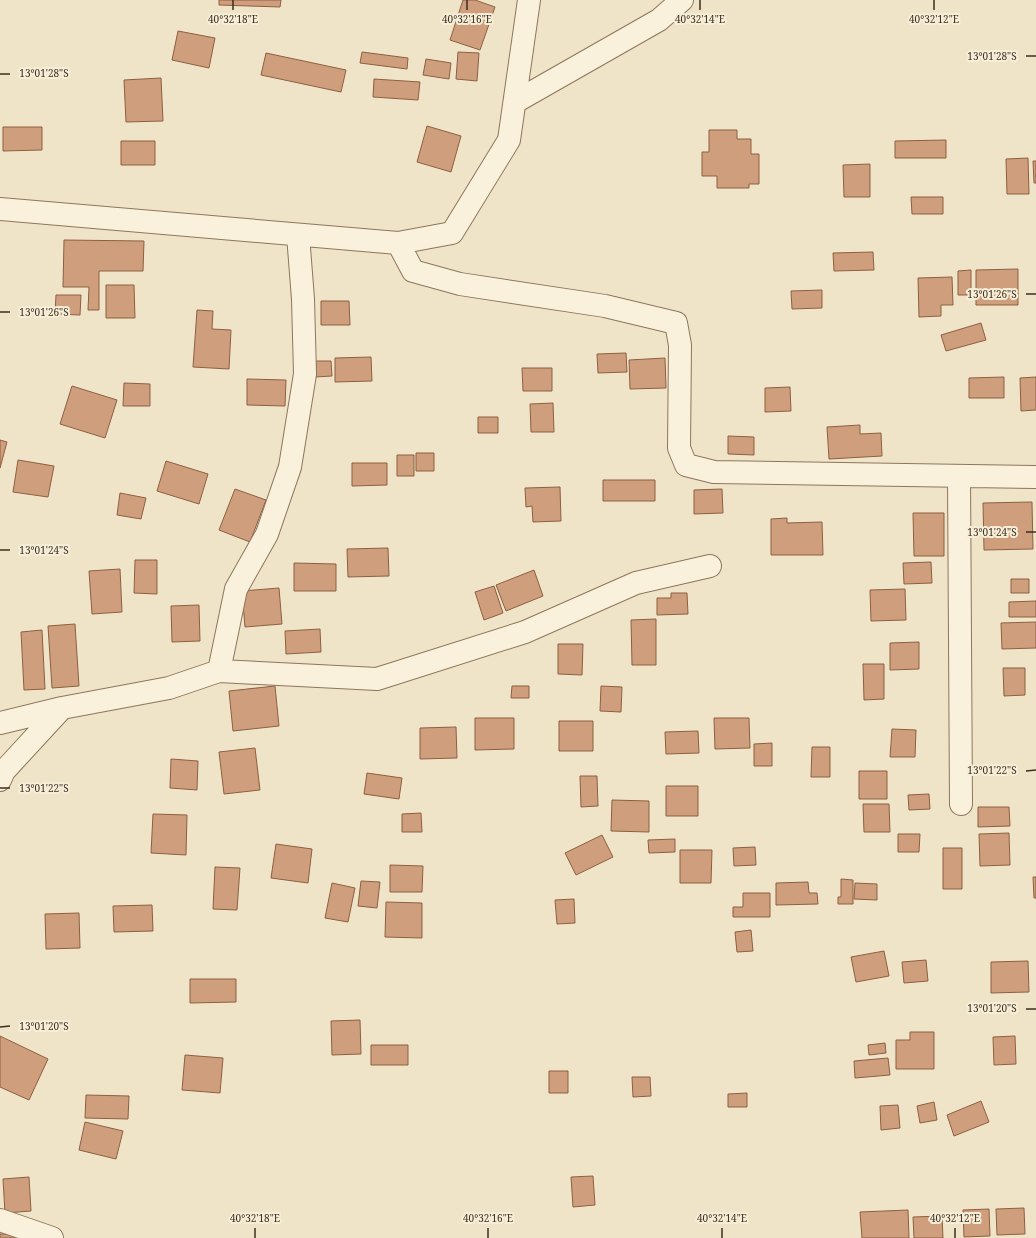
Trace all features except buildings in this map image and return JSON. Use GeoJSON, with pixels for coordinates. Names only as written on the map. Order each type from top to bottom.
{"type":"FeatureCollection","features":[{"type":"Feature","properties":{"kind":"street"},"geometry":{"type":"LineString","coordinates":[[0,209],[398,243],[452,233],[509,140],[529,0]]}},
{"type":"Feature","properties":{"kind":"street"},"geometry":{"type":"LineString","coordinates":[[515,102],[659,20],[682,0]]}},
{"type":"Feature","properties":{"kind":"street"},"geometry":{"type":"LineString","coordinates":[[219,671],[236,589],[267,534],[290,467],[305,374],[303,299],[298,235]]}},
{"type":"Feature","properties":{"kind":"street"},"geometry":{"type":"LineString","coordinates":[[398,243],[413,271],[460,284],[605,306],[676,323],[680,345],[679,448],[686,465],[714,472],[1036,477]]}},
{"type":"Feature","properties":{"kind":"street"},"geometry":{"type":"LineString","coordinates":[[958,476],[961,804]]}},
{"type":"Feature","properties":{"kind":"street"},"geometry":{"type":"LineString","coordinates":[[0,723],[62,708],[169,688],[219,671],[377,679],[525,632],[636,583],[710,566]]}},
{"type":"Feature","properties":{"kind":"street"},"geometry":{"type":"LineString","coordinates":[[0,780],[4,771],[62,708]]}},
{"type":"Feature","properties":{"kind":"street"},"geometry":{"type":"LineString","coordinates":[[0,1220],[52,1238]]}}]}
